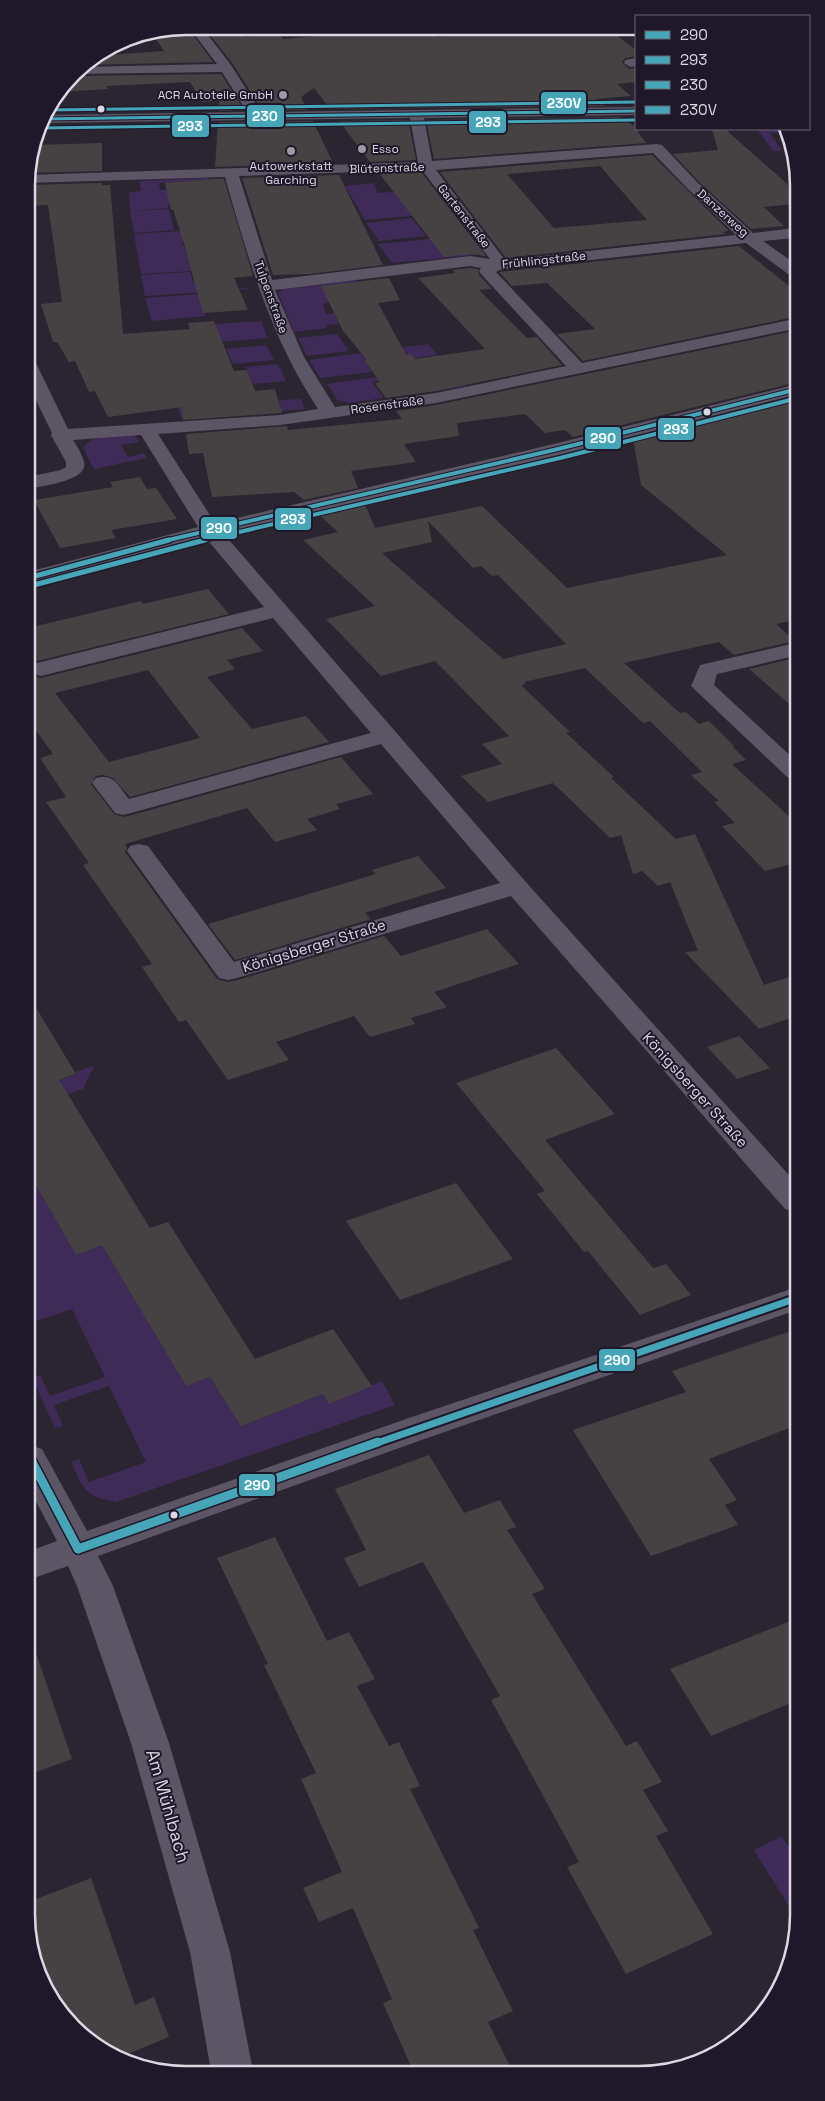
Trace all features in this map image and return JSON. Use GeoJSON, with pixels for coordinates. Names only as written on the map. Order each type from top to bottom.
{"type":"FeatureCollection","features":[{"type":"Feature","properties":{"kind":"street"},"geometry":{"type":"LineString","coordinates":[[201,35],[226,68],[256,115]]}},
{"type":"Feature","properties":{"kind":"street"},"geometry":{"type":"LineString","coordinates":[[88,71],[226,68]]}},
{"type":"Feature","properties":{"kind":"street"},"geometry":{"type":"LineString","coordinates":[[51,119],[282,115],[283,120],[315,128],[371,127],[382,124],[394,114],[635,111]]}},
{"type":"Feature","properties":{"kind":"street","name":"Gartenstraße"},"geometry":{"type":"LineString","coordinates":[[416,113],[426,166],[457,216],[498,259],[495,265],[487,271],[579,369]]}},
{"type":"Feature","properties":{"kind":"street","name":"Blütenstraße"},"geometry":{"type":"LineString","coordinates":[[35,179],[231,174],[426,166],[524,160],[657,148]]}},
{"type":"Feature","properties":{"kind":"street","name":"Danzerweg"},"geometry":{"type":"LineString","coordinates":[[657,148],[692,185],[751,238],[790,268]]}},
{"type":"Feature","properties":{"kind":"street","name":"Tulpenstraße"},"geometry":{"type":"LineString","coordinates":[[231,174],[265,286],[289,346],[308,382],[329,412]]}},
{"type":"Feature","properties":{"kind":"street","name":"Frühlingstraße"},"geometry":{"type":"LineString","coordinates":[[265,286],[470,261],[495,265],[790,233]]}},
{"type":"Feature","properties":{"kind":"street","name":"Rosenstraße"},"geometry":{"type":"LineString","coordinates":[[60,435],[280,420],[436,398],[790,325]]}},
{"type":"Feature","properties":{"kind":"street"},"geometry":{"type":"LineString","coordinates":[[35,380],[74,462],[75,469],[67,474],[35,481]]}},
{"type":"Feature","properties":{"kind":"street"},"geometry":{"type":"LineString","coordinates":[[35,576],[210,530],[558,449],[790,391]]}},
{"type":"Feature","properties":{"kind":"street","name":"Königsberger Straße"},"geometry":{"type":"LineString","coordinates":[[146,429],[210,530],[385,736],[790,1195]]}},
{"type":"Feature","properties":{"kind":"street"},"geometry":{"type":"LineString","coordinates":[[42,669],[278,610]]}},
{"type":"Feature","properties":{"kind":"street"},"geometry":{"type":"LineString","coordinates":[[790,650],[708,670],[702,686],[790,767]]}},
{"type":"Feature","properties":{"kind":"street"},"geometry":{"type":"LineString","coordinates":[[104,782],[123,808],[385,736]]}},
{"type":"Feature","properties":{"kind":"street","name":"Königsberger Straße"},"geometry":{"type":"LineString","coordinates":[[139,851],[228,972],[516,886]]}},
{"type":"Feature","properties":{"kind":"street"},"geometry":{"type":"LineString","coordinates":[[35,1563],[418,1428],[790,1300]]}},
{"type":"Feature","properties":{"kind":"street","name":"Am Mühlbach"},"geometry":{"type":"LineString","coordinates":[[35,1467],[78,1549],[95,1586],[150,1743],[210,1952],[231,2066]]}},
{"type":"Feature","properties":{"kind":"shaded area"},"geometry":{"type":"Polygon","coordinates":[[[758,130],[779,130],[780,132],[770,133],[782,151],[773,151],[758,130]]]}},
{"type":"Feature","properties":{"kind":"shaded area"},"geometry":{"type":"Polygon","coordinates":[[[208,178],[209,180],[159,183],[160,190],[180,189],[183,204],[168,205],[168,208],[130,211],[129,192],[141,191],[139,181],[208,178]]]}},
{"type":"Feature","properties":{"kind":"shaded area"},"geometry":{"type":"Polygon","coordinates":[[[373,183],[378,193],[419,190],[450,213],[365,220],[345,186],[373,183]]]}},
{"type":"Feature","properties":{"kind":"shaded area"},"geometry":{"type":"Polygon","coordinates":[[[169,209],[174,230],[134,233],[130,211],[169,209]]]}},
{"type":"Feature","properties":{"kind":"shaded area"},"geometry":{"type":"Polygon","coordinates":[[[412,218],[426,236],[379,241],[366,223],[412,218]]]}},
{"type":"Feature","properties":{"kind":"shaded area"},"geometry":{"type":"Polygon","coordinates":[[[193,230],[197,240],[182,241],[190,265],[210,270],[141,274],[134,234],[193,230]]]}},
{"type":"Feature","properties":{"kind":"shaded area"},"geometry":{"type":"Polygon","coordinates":[[[469,235],[485,254],[392,263],[378,244],[469,235]]]}},
{"type":"Feature","properties":{"kind":"shaded area"},"geometry":{"type":"Polygon","coordinates":[[[190,272],[193,282],[208,281],[211,290],[249,289],[145,296],[141,275],[190,272]]]}},
{"type":"Feature","properties":{"kind":"shaded area"},"geometry":{"type":"Polygon","coordinates":[[[356,280],[361,285],[333,301],[323,304],[326,314],[334,313],[339,324],[326,325],[327,328],[294,332],[278,293],[283,289],[356,280]]]}},
{"type":"Feature","properties":{"kind":"shaded area"},"geometry":{"type":"Polygon","coordinates":[[[199,294],[206,316],[152,321],[145,298],[199,294]]]}},
{"type":"Feature","properties":{"kind":"shaded area"},"geometry":{"type":"Polygon","coordinates":[[[261,321],[268,338],[176,345],[214,324],[261,321]]]}},
{"type":"Feature","properties":{"kind":"shaded area"},"geometry":{"type":"Polygon","coordinates":[[[337,334],[349,351],[307,356],[298,338],[337,334]]]}},
{"type":"Feature","properties":{"kind":"shaded area"},"geometry":{"type":"Polygon","coordinates":[[[428,344],[437,355],[414,358],[411,354],[364,360],[372,372],[320,378],[309,360],[428,344]]]}},
{"type":"Feature","properties":{"kind":"shaded area"},"geometry":{"type":"Polygon","coordinates":[[[266,345],[274,360],[233,364],[226,349],[266,345]]]}},
{"type":"Feature","properties":{"kind":"shaded area"},"geometry":{"type":"Polygon","coordinates":[[[278,364],[286,381],[253,384],[246,367],[278,364]]]}},
{"type":"Feature","properties":{"kind":"shaded area"},"geometry":{"type":"Polygon","coordinates":[[[449,367],[466,386],[437,391],[423,375],[372,382],[384,398],[350,403],[338,401],[327,384],[449,367]]]}},
{"type":"Feature","properties":{"kind":"shaded area"},"geometry":{"type":"Polygon","coordinates":[[[174,398],[240,412],[281,408],[279,400],[301,399],[305,409],[182,419],[174,398]]]}},
{"type":"Feature","properties":{"kind":"shaded area"},"geometry":{"type":"Polygon","coordinates":[[[135,435],[139,442],[121,445],[128,457],[144,453],[147,458],[94,469],[83,448],[87,443],[100,438],[135,435]]]}},
{"type":"Feature","properties":{"kind":"shaded area"},"geometry":{"type":"Polygon","coordinates":[[[94,1066],[83,1089],[35,1104],[35,1087],[76,1075],[75,1072],[94,1066]]]}},
{"type":"Feature","properties":{"kind":"shaded area"},"geometry":{"type":"Polygon","coordinates":[[[35,1183],[76,1255],[102,1245],[186,1386],[210,1377],[241,1426],[323,1394],[329,1403],[382,1381],[395,1405],[116,1502],[105,1500],[86,1490],[71,1462],[79,1459],[89,1482],[146,1462],[109,1386],[54,1405],[63,1426],[55,1428],[35,1385],[35,1377],[40,1375],[50,1396],[105,1377],[72,1309],[35,1321],[35,1183]]]}},
{"type":"Feature","properties":{"kind":"shaded area"},"geometry":{"type":"Polygon","coordinates":[[[781,1836],[790,1849],[790,1908],[754,1850],[781,1836]]]}},
{"type":"Feature","properties":{"kind":"building"},"geometry":{"type":"Polygon","coordinates":[[[176,35],[193,35],[213,62],[96,65],[112,55],[164,51],[156,38],[176,35]]]}},
{"type":"Feature","properties":{"kind":"building"},"geometry":{"type":"Polygon","coordinates":[[[210,35],[243,35],[245,37],[280,35],[283,39],[331,35],[435,35],[437,37],[460,35],[616,35],[635,49],[635,56],[625,58],[622,62],[629,69],[635,68],[635,82],[617,84],[631,96],[596,99],[605,106],[330,109],[314,88],[301,97],[307,110],[262,110],[233,64],[210,35]]]}},
{"type":"Feature","properties":{"kind":"building"},"geometry":{"type":"Polygon","coordinates":[[[221,74],[244,110],[219,111],[219,101],[202,102],[190,82],[106,86],[108,89],[68,91],[82,76],[221,74]]]}},
{"type":"Feature","properties":{"kind":"building"},"geometry":{"type":"Polygon","coordinates":[[[621,117],[634,126],[646,143],[434,159],[426,120],[621,117]]]}},
{"type":"Feature","properties":{"kind":"building"},"geometry":{"type":"Polygon","coordinates":[[[408,120],[416,160],[370,162],[339,121],[408,120]]]}},
{"type":"Feature","properties":{"kind":"building"},"geometry":{"type":"Polygon","coordinates":[[[313,121],[333,163],[215,167],[218,122],[313,121]]]}},
{"type":"Feature","properties":{"kind":"building"},"geometry":{"type":"Polygon","coordinates":[[[712,130],[726,130],[790,186],[790,204],[764,207],[784,226],[751,229],[698,181],[673,154],[718,150],[712,130]]]}},
{"type":"Feature","properties":{"kind":"building"},"geometry":{"type":"Polygon","coordinates":[[[102,143],[102,171],[35,173],[41,145],[102,143]]]}},
{"type":"Feature","properties":{"kind":"building"},"geometry":{"type":"Polygon","coordinates":[[[652,155],[729,231],[722,232],[726,234],[506,258],[440,172],[652,155]],[[600,166],[507,174],[554,228],[647,220],[600,166]]]}},
{"type":"Feature","properties":{"kind":"building"},"geometry":{"type":"Polygon","coordinates":[[[421,172],[486,256],[470,254],[444,257],[379,173],[421,172]]]}},
{"type":"Feature","properties":{"kind":"building"},"geometry":{"type":"Polygon","coordinates":[[[339,175],[383,265],[310,274],[273,275],[242,178],[339,175]]]}},
{"type":"Feature","properties":{"kind":"building"},"geometry":{"type":"Polygon","coordinates":[[[224,179],[253,276],[234,278],[248,310],[203,313],[182,237],[173,209],[171,210],[165,183],[224,179]]]}},
{"type":"Feature","properties":{"kind":"building"},"geometry":{"type":"Polygon","coordinates":[[[102,183],[102,185],[110,185],[123,334],[190,329],[188,323],[214,321],[234,371],[247,370],[255,391],[275,389],[282,413],[183,420],[182,407],[108,417],[95,391],[89,392],[75,361],[69,362],[57,342],[53,342],[41,304],[62,302],[48,205],[35,206],[35,185],[102,183]]]}},
{"type":"Feature","properties":{"kind":"building"},"geometry":{"type":"Polygon","coordinates":[[[739,246],[790,287],[790,318],[583,361],[557,334],[595,329],[547,283],[512,286],[499,272],[739,246]]]}},
{"type":"Feature","properties":{"kind":"building"},"geometry":{"type":"Polygon","coordinates":[[[478,269],[479,275],[492,289],[479,290],[527,338],[537,337],[562,365],[436,391],[386,398],[375,383],[380,382],[364,360],[367,360],[343,331],[321,286],[389,278],[400,300],[378,303],[406,355],[411,354],[415,359],[485,349],[418,278],[455,273],[453,270],[478,269]]]}},
{"type":"Feature","properties":{"kind":"building"},"geometry":{"type":"Polygon","coordinates":[[[790,332],[790,384],[573,437],[565,430],[545,433],[525,414],[457,423],[459,436],[404,444],[416,462],[351,471],[358,488],[304,500],[294,492],[212,497],[203,453],[189,454],[186,434],[287,426],[288,430],[402,419],[396,411],[436,405],[790,332]]]}},
{"type":"Feature","properties":{"kind":"building"},"geometry":{"type":"Polygon","coordinates":[[[790,398],[790,621],[776,624],[790,637],[790,642],[734,655],[719,642],[624,663],[680,713],[686,712],[699,724],[709,721],[746,760],[732,764],[790,817],[790,864],[765,871],[722,826],[735,823],[714,802],[719,801],[691,775],[702,772],[650,721],[643,723],[585,668],[524,682],[526,684],[521,685],[570,732],[566,733],[614,777],[611,778],[676,839],[695,834],[764,985],[790,977],[790,1018],[759,1029],[685,952],[698,951],[670,882],[658,886],[642,871],[633,874],[621,835],[610,838],[553,783],[488,802],[461,776],[502,764],[482,744],[509,736],[435,661],[381,676],[326,619],[375,606],[303,540],[338,532],[317,513],[364,502],[375,528],[482,506],[567,588],[727,555],[641,485],[633,438],[790,398]],[[428,521],[432,542],[382,553],[503,659],[566,644],[498,575],[492,576],[481,566],[473,568],[428,521]]]}},
{"type":"Feature","properties":{"kind":"building"},"geometry":{"type":"Polygon","coordinates":[[[140,477],[147,489],[156,488],[177,519],[111,530],[116,538],[60,548],[35,500],[113,487],[110,482],[140,477]]]}},
{"type":"Feature","properties":{"kind":"building"},"geometry":{"type":"Polygon","coordinates":[[[208,589],[229,614],[35,662],[35,626],[141,601],[143,604],[208,589]]]}},
{"type":"Feature","properties":{"kind":"building"},"geometry":{"type":"Polygon","coordinates":[[[242,628],[263,651],[227,660],[235,669],[207,677],[252,729],[306,716],[329,742],[130,797],[113,778],[103,775],[96,776],[91,784],[114,814],[123,817],[132,815],[341,757],[373,794],[336,804],[340,809],[307,819],[317,830],[275,842],[247,808],[125,844],[127,847],[125,852],[217,979],[228,982],[238,980],[384,936],[401,956],[487,929],[519,964],[434,992],[447,1007],[411,1018],[415,1024],[370,1037],[354,1016],[276,1042],[289,1060],[228,1080],[186,1020],[179,1022],[142,967],[152,964],[83,865],[89,863],[46,802],[66,797],[40,758],[53,754],[35,729],[35,676],[41,678],[242,628]],[[148,670],[55,693],[109,762],[200,738],[148,670]]]}},
{"type":"Feature","properties":{"kind":"building"},"geometry":{"type":"Polygon","coordinates":[[[790,659],[790,705],[749,669],[790,659]]]}},
{"type":"Feature","properties":{"kind":"building"},"geometry":{"type":"Polygon","coordinates":[[[418,856],[446,888],[365,913],[371,919],[235,960],[208,924],[376,874],[372,870],[418,856]]]}},
{"type":"Feature","properties":{"kind":"building"},"geometry":{"type":"Polygon","coordinates":[[[35,1006],[76,1074],[59,1080],[150,1228],[168,1222],[255,1359],[333,1329],[372,1386],[329,1404],[323,1394],[241,1426],[210,1377],[186,1386],[102,1245],[76,1255],[35,1183],[35,1006]]]}},
{"type":"Feature","properties":{"kind":"building"},"geometry":{"type":"Polygon","coordinates":[[[739,1036],[770,1068],[737,1079],[707,1047],[739,1036]]]}},
{"type":"Feature","properties":{"kind":"building"},"geometry":{"type":"Polygon","coordinates":[[[556,1048],[615,1114],[545,1140],[653,1268],[666,1264],[691,1295],[640,1315],[588,1251],[584,1252],[537,1194],[545,1191],[456,1083],[556,1048]]]}},
{"type":"Feature","properties":{"kind":"building"},"geometry":{"type":"Polygon","coordinates":[[[456,1183],[513,1259],[400,1300],[346,1221],[456,1183]]]}},
{"type":"Feature","properties":{"kind":"building"},"geometry":{"type":"Polygon","coordinates":[[[790,1331],[790,1428],[709,1459],[737,1500],[725,1505],[738,1525],[651,1556],[573,1430],[686,1392],[672,1371],[790,1331]]]}},
{"type":"Feature","properties":{"kind":"building"},"geometry":{"type":"Polygon","coordinates":[[[429,1455],[464,1513],[500,1500],[516,1527],[507,1530],[545,1589],[532,1594],[626,1746],[637,1741],[662,1782],[643,1790],[668,1831],[656,1836],[713,1934],[626,1974],[567,1867],[579,1862],[491,1700],[500,1696],[423,1562],[359,1587],[344,1558],[366,1550],[335,1489],[429,1455]]]}},
{"type":"Feature","properties":{"kind":"building"},"geometry":{"type":"Polygon","coordinates":[[[275,1537],[327,1641],[349,1632],[375,1679],[357,1686],[389,1746],[399,1742],[420,1786],[410,1789],[479,1928],[473,1930],[513,2011],[488,2022],[510,2066],[411,2066],[383,2003],[392,1999],[353,1908],[319,1922],[303,1888],[342,1872],[301,1779],[316,1773],[264,1665],[268,1664],[217,1558],[275,1537]]]}},
{"type":"Feature","properties":{"kind":"building"},"geometry":{"type":"Polygon","coordinates":[[[790,1621],[790,1703],[711,1736],[670,1669],[790,1621]]]}},
{"type":"Feature","properties":{"kind":"building"},"geometry":{"type":"Polygon","coordinates":[[[35,1653],[72,1759],[35,1773],[35,1653]]]}},
{"type":"Feature","properties":{"kind":"building"},"geometry":{"type":"Polygon","coordinates":[[[91,1878],[135,2005],[154,1997],[169,2037],[128,2054],[102,2041],[72,2015],[46,1973],[36,1935],[35,1899],[91,1878]]]}},
{"type":"Feature","properties":{"kind":"transit line","name":"230V"},"geometry":{"type":"LineString","coordinates":[[56,110],[635,102]]}},
{"type":"Feature","properties":{"kind":"transit line","name":"230"},"geometry":{"type":"LineString","coordinates":[[51,119],[635,111]]}},
{"type":"Feature","properties":{"kind":"transit line","name":"293"},"geometry":{"type":"LineString","coordinates":[[46,128],[635,120]]}},
{"type":"Feature","properties":{"kind":"transit line","name":"290"},"geometry":{"type":"LineString","coordinates":[[35,576],[171,539],[558,449],[790,391]]}},
{"type":"Feature","properties":{"kind":"transit line","name":"293"},"geometry":{"type":"LineString","coordinates":[[35,585],[173,547],[560,458],[790,400]]}},
{"type":"Feature","properties":{"kind":"transit line","name":"290"},"geometry":{"type":"LineString","coordinates":[[78,1549],[418,1428],[790,1300]]}},
{"type":"Feature","properties":{"kind":"transit line","name":"290"},"geometry":{"type":"LineString","coordinates":[[35,1467],[78,1549]]}},
{"type":"Feature","properties":{"kind":"place","name":"ACR Autoteile GmbH"},"geometry":{"type":"Point","coordinates":[283,95]}},
{"type":"Feature","properties":{"kind":"place","name":"Esso"},"geometry":{"type":"Point","coordinates":[362,149]}},
{"type":"Feature","properties":{"kind":"place","name":"Autowerkstatt Garching"},"geometry":{"type":"Point","coordinates":[291,151]}}]}
